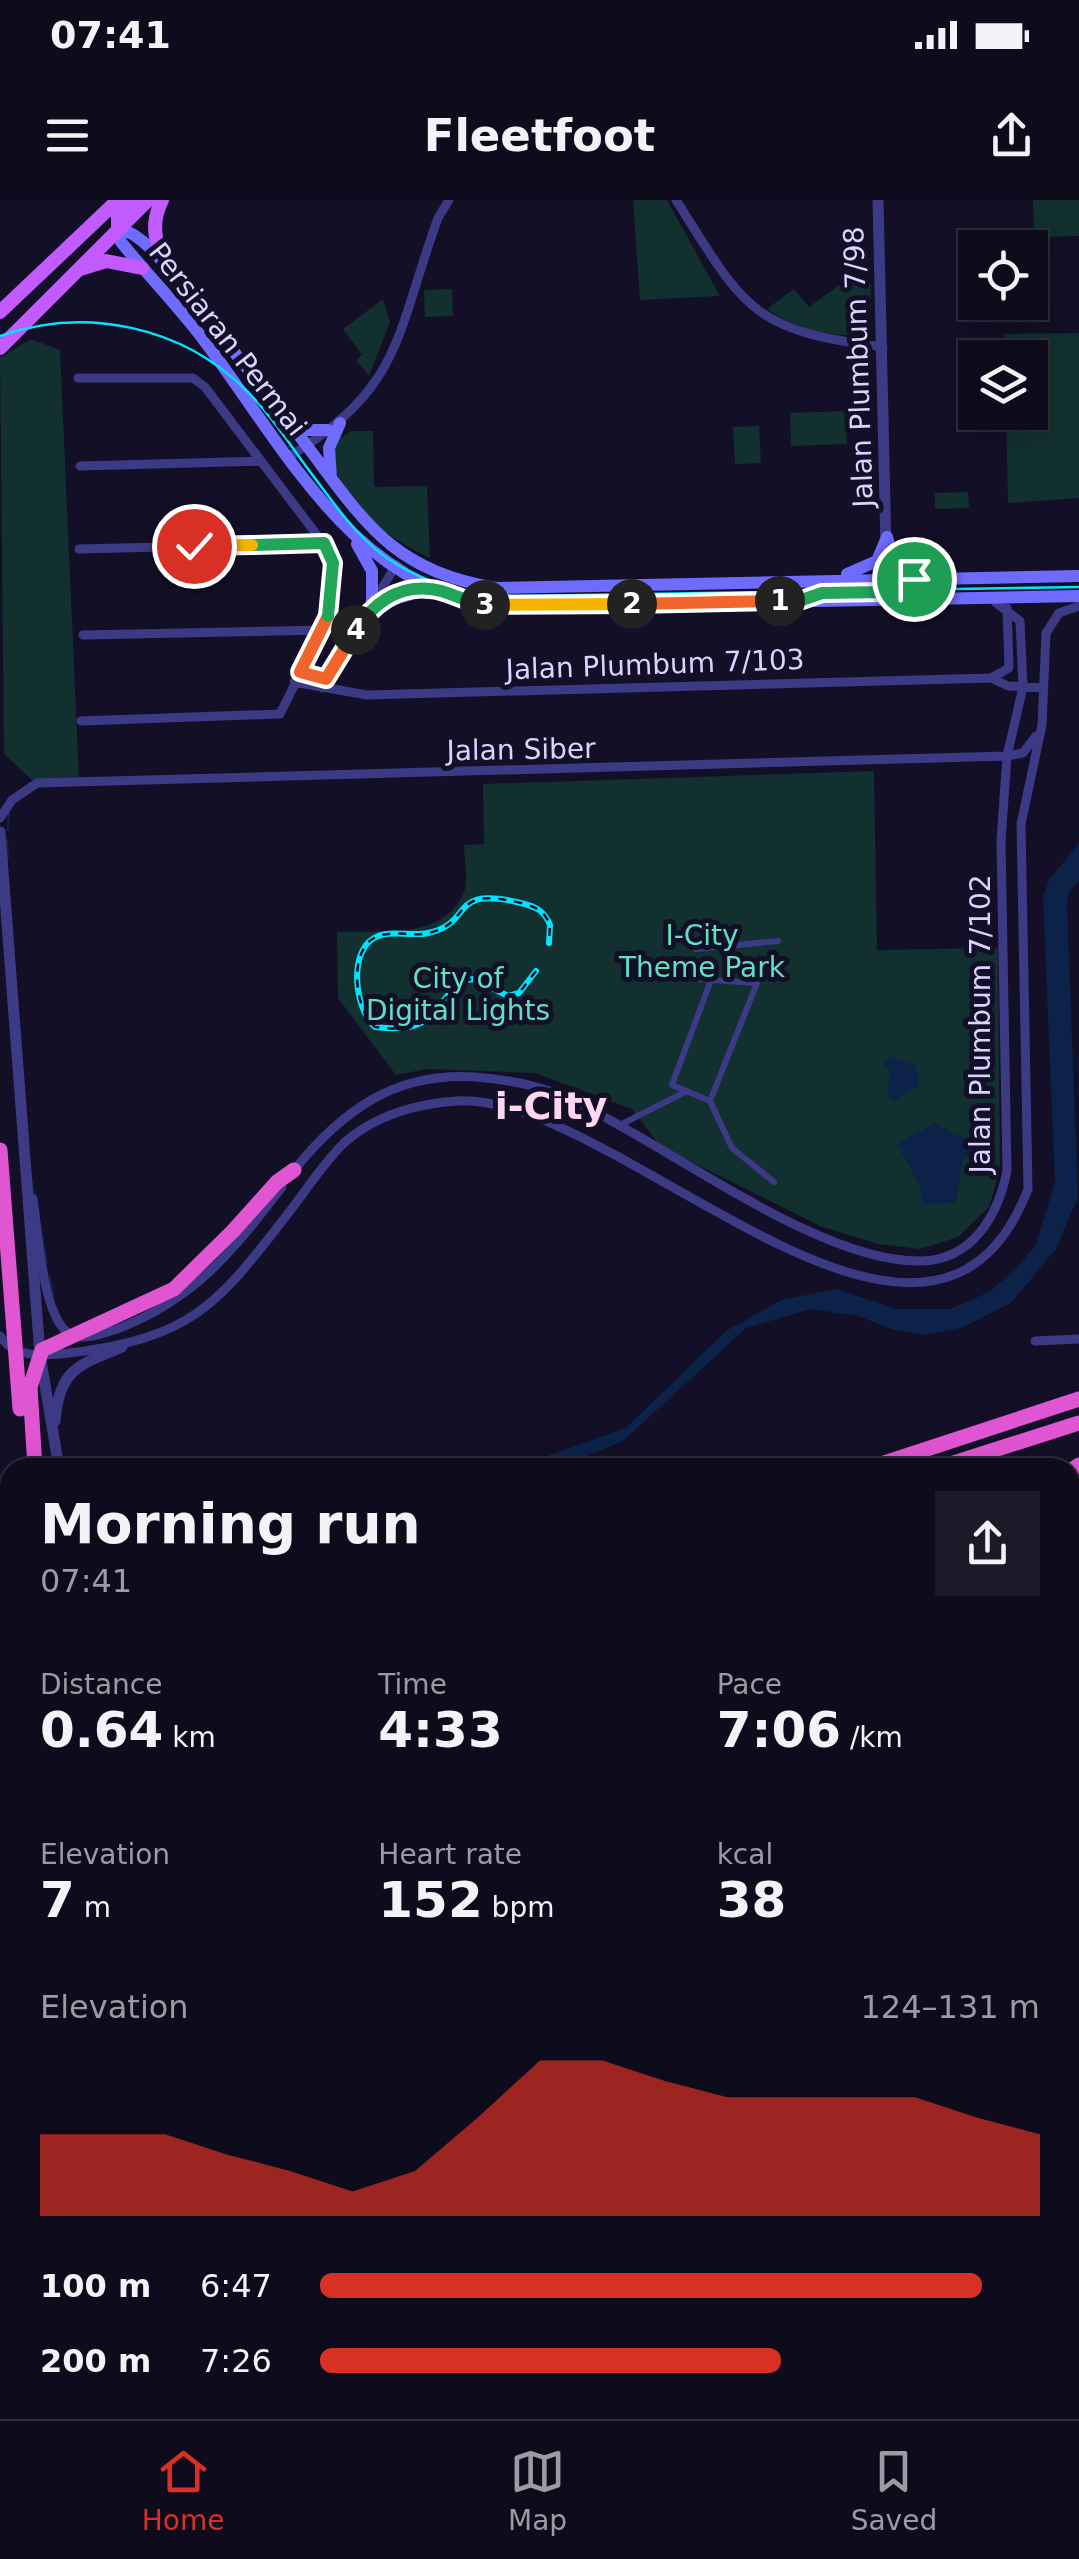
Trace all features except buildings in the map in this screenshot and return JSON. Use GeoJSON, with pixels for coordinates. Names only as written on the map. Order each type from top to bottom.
{"type":"FeatureCollection","features":[{"type":"Feature","properties":{"kind":"highway"},"geometry":{"type":"LineString","coordinates":[[0,1150],[25,1458]]}},
{"type":"Feature","properties":{"kind":"highway"},"geometry":{"type":"LineString","coordinates":[[35,1458],[30,1386],[42,1350],[174,1288],[277,1182],[294,1170]]}},
{"type":"Feature","properties":{"kind":"highway"},"geometry":{"type":"LineString","coordinates":[[899,1458],[1079,1399]]}},
{"type":"Feature","properties":{"kind":"highway"},"geometry":{"type":"LineString","coordinates":[[969,1458],[1079,1422]]}},
{"type":"Feature","properties":{"kind":"main road"},"geometry":{"type":"LineString","coordinates":[[0,312],[118,200]]}},
{"type":"Feature","properties":{"kind":"main road"},"geometry":{"type":"LineString","coordinates":[[118,228],[118,212],[132,200]]}},
{"type":"Feature","properties":{"kind":"main road"},"geometry":{"type":"LineString","coordinates":[[0,348],[148,200]]}},
{"type":"Feature","properties":{"kind":"main road"},"geometry":{"type":"LineString","coordinates":[[162,200],[154,230],[156,246],[172,274]]}},
{"type":"Feature","properties":{"kind":"main road"},"geometry":{"type":"LineString","coordinates":[[43,272],[98,232],[118,228]]}},
{"type":"Feature","properties":{"kind":"main road","name":"Persiaran Permai"},"geometry":{"type":"LineString","coordinates":[[1079,576],[914,579],[887,585],[830,578],[496,588],[453,580],[402,554],[355,514],[307,446],[172,274],[132,231],[118,228],[121,242],[199,334],[346,530],[394,568],[465,602],[501,607],[955,598],[1000,603],[1079,596]]}},
{"type":"Feature","properties":{"kind":"main road"},"geometry":{"type":"LineString","coordinates":[[76,271],[106,261],[142,268]]}},
{"type":"Feature","properties":{"kind":"main road"},"geometry":{"type":"LineString","coordinates":[[264,396],[298,426],[334,426],[329,448],[331,482]]}},
{"type":"Feature","properties":{"kind":"main road"},"geometry":{"type":"LineString","coordinates":[[346,530],[369,560],[372,605],[431,588]]}},
{"type":"Feature","properties":{"kind":"main road"},"geometry":{"type":"LineString","coordinates":[[830,578],[868,568],[877,560],[886,538]]}},
{"type":"Feature","properties":{"kind":"main road"},"geometry":{"type":"LineString","coordinates":[[886,538],[894,560],[914,579]]}},
{"type":"Feature","properties":{"kind":"main road"},"geometry":{"type":"LineString","coordinates":[[802,600],[822,593],[887,585],[957,591],[1000,603],[1079,605]]}},
{"type":"Feature","properties":{"kind":"street"},"geometry":{"type":"LineString","coordinates":[[288,457],[334,426],[385,372],[401,337],[424,255],[449,200]]}},
{"type":"Feature","properties":{"kind":"street"},"geometry":{"type":"LineString","coordinates":[[676,200],[734,290],[757,312],[811,336],[883,347]]}},
{"type":"Feature","properties":{"kind":"street","name":"Jalan Plumbum 7/98"},"geometry":{"type":"LineString","coordinates":[[878,200],[887,585]]}},
{"type":"Feature","properties":{"kind":"street"},"geometry":{"type":"LineString","coordinates":[[78,378],[193,378],[324,543],[333,563],[332,609],[276,716],[82,721]]}},
{"type":"Feature","properties":{"kind":"street"},"geometry":{"type":"LineString","coordinates":[[80,466],[261,461]]}},
{"type":"Feature","properties":{"kind":"street"},"geometry":{"type":"LineString","coordinates":[[79,549],[324,543]]}},
{"type":"Feature","properties":{"kind":"street"},"geometry":{"type":"LineString","coordinates":[[324,683],[402,554]]}},
{"type":"Feature","properties":{"kind":"street"},"geometry":{"type":"LineString","coordinates":[[991,678],[1009,668],[1000,603]]}},
{"type":"Feature","properties":{"kind":"street","name":"Jalan Plumbum 7/102"},"geometry":{"type":"LineString","coordinates":[[26,1161],[52,1312],[65,1330],[76,1336],[92,1336],[160,1312],[198,1286],[327,1129],[356,1107],[397,1087],[434,1080],[472,1077],[556,1094],[829,1237],[879,1255],[921,1261],[949,1256],[971,1243],[991,1221],[1001,1200],[1007,1170],[1001,841],[1006,756],[1023,687],[1020,621],[1000,603]]}},
{"type":"Feature","properties":{"kind":"street","name":"Jalan Plumbum 7/102"},"geometry":{"type":"LineString","coordinates":[[40,1356],[122,1347],[169,1330],[213,1303],[346,1142],[382,1117],[424,1104],[462,1100],[496,1104],[544,1119],[735,1222],[874,1279],[915,1285],[944,1280],[972,1269],[997,1250],[1017,1220],[1028,1189],[1031,1164],[1021,824],[1042,725],[1048,626],[1059,613],[1079,605]]}},
{"type":"Feature","properties":{"kind":"street"},"geometry":{"type":"LineString","coordinates":[[83,634],[322,630]]}},
{"type":"Feature","properties":{"kind":"street"},"geometry":{"type":"LineString","coordinates":[[300,672],[324,683]]}},
{"type":"Feature","properties":{"kind":"street","name":"Jalan Plumbum 7/103"},"geometry":{"type":"LineString","coordinates":[[324,683],[367,695],[991,678],[1044,688]]}},
{"type":"Feature","properties":{"kind":"street"},"geometry":{"type":"LineString","coordinates":[[294,682],[324,683]]}},
{"type":"Feature","properties":{"kind":"street"},"geometry":{"type":"LineString","coordinates":[[1006,756],[1028,748],[1042,725]]}},
{"type":"Feature","properties":{"kind":"street","name":"Jalan Siber"},"geometry":{"type":"LineString","coordinates":[[0,818],[12,800],[37,783],[1006,756]]}},
{"type":"Feature","properties":{"kind":"street"},"geometry":{"type":"LineString","coordinates":[[0,832],[40,1356],[58,1458]]}},
{"type":"Feature","properties":{"kind":"street"},"geometry":{"type":"LineString","coordinates":[[696,949],[778,940]]}},
{"type":"Feature","properties":{"kind":"street"},"geometry":{"type":"LineString","coordinates":[[691,978],[757,983],[710,1101]]}},
{"type":"Feature","properties":{"kind":"street"},"geometry":{"type":"LineString","coordinates":[[711,980],[672,1085],[710,1101],[732,1148],[751,1168],[774,1182]]}},
{"type":"Feature","properties":{"kind":"street"},"geometry":{"type":"LineString","coordinates":[[616,1127],[686,1091]]}},
{"type":"Feature","properties":{"kind":"street"},"geometry":{"type":"LineString","coordinates":[[825,1261],[829,1237]]}},
{"type":"Feature","properties":{"kind":"street"},"geometry":{"type":"LineString","coordinates":[[0,1336],[24,1353],[40,1356]]}},
{"type":"Feature","properties":{"kind":"street"},"geometry":{"type":"LineString","coordinates":[[1035,1341],[1079,1339]]}},
{"type":"Feature","properties":{"kind":"street"},"geometry":{"type":"LineString","coordinates":[[54,1440],[56,1400],[64,1378],[80,1364],[122,1347]]}},
{"type":"Feature","properties":{"kind":"green space"},"geometry":{"type":"Polygon","coordinates":[[[633,200],[667,200],[720,296],[640,300],[633,200]]]}},
{"type":"Feature","properties":{"kind":"green space"},"geometry":{"type":"Polygon","coordinates":[[[1033,200],[1079,200],[1079,236],[1048,237],[1048,230],[1034,230],[1033,200]]]}},
{"type":"Feature","properties":{"kind":"green space"},"geometry":{"type":"Polygon","coordinates":[[[850,277],[871,284],[870,330],[846,335],[817,331],[767,309],[794,289],[809,307],[850,277]]]}},
{"type":"Feature","properties":{"kind":"green space"},"geometry":{"type":"Polygon","coordinates":[[[452,289],[453,316],[425,317],[424,290],[452,289]]]}},
{"type":"Feature","properties":{"kind":"green space"},"geometry":{"type":"Polygon","coordinates":[[[383,299],[390,322],[369,376],[356,360],[362,355],[343,329],[383,299]]]}},
{"type":"Feature","properties":{"kind":"green space"},"geometry":{"type":"Polygon","coordinates":[[[1079,333],[1079,498],[1008,503],[1006,430],[1048,430],[1048,340],[1004,340],[1004,334],[1079,333]]]}},
{"type":"Feature","properties":{"kind":"green space"},"geometry":{"type":"Polygon","coordinates":[[[31,339],[60,350],[79,779],[32,780],[4,754],[0,358],[31,339]]]}},
{"type":"Feature","properties":{"kind":"green space"},"geometry":{"type":"Polygon","coordinates":[[[846,411],[847,444],[791,446],[790,413],[846,411]]]}},
{"type":"Feature","properties":{"kind":"green space"},"geometry":{"type":"Polygon","coordinates":[[[759,426],[761,463],[735,464],[733,427],[759,426]]]}},
{"type":"Feature","properties":{"kind":"green space"},"geometry":{"type":"Polygon","coordinates":[[[351,431],[373,431],[374,487],[427,486],[430,558],[378,526],[349,496],[339,479],[335,460],[336,441],[351,431]]]}},
{"type":"Feature","properties":{"kind":"green space"},"geometry":{"type":"Polygon","coordinates":[[[968,492],[969,508],[935,509],[935,493],[968,492]]]}},
{"type":"Feature","properties":{"kind":"green space","name":"I-City Theme Park"},"geometry":{"type":"Polygon","coordinates":[[[874,771],[877,950],[998,948],[1000,1170],[989,1207],[958,1237],[920,1249],[878,1244],[820,1226],[660,1146],[632,1109],[535,1073],[427,1069],[396,1075],[338,998],[337,932],[409,930],[441,919],[454,908],[465,887],[464,845],[484,844],[483,784],[874,771]]]}},
{"type":"Feature","properties":{"kind":"water"},"geometry":{"type":"Polygon","coordinates":[[[1079,843],[1079,881],[1069,891],[1067,903],[1078,1197],[1056,1249],[1011,1303],[964,1327],[925,1335],[894,1330],[858,1316],[811,1309],[746,1328],[623,1441],[582,1458],[541,1458],[626,1428],[726,1331],[781,1300],[836,1289],[897,1309],[950,1309],[989,1292],[1014,1271],[1035,1246],[1055,1183],[1043,897],[1049,880],[1079,843]]]}},
{"type":"Feature","properties":{"kind":"water"},"geometry":{"type":"Polygon","coordinates":[[[890,1056],[916,1066],[919,1086],[895,1101],[887,1097],[890,1073],[884,1063],[890,1056]]]}},
{"type":"Feature","properties":{"kind":"water"},"geometry":{"type":"Polygon","coordinates":[[[935,1123],[956,1135],[981,1141],[975,1159],[963,1157],[956,1202],[924,1205],[919,1184],[897,1144],[935,1123]]]}},
{"type":"Feature","properties":{"kind":"waterway"},"geometry":{"type":"LineString","coordinates":[[8,830],[9,812]]}},
{"type":"Feature","properties":{"kind":"waterway"},"geometry":{"type":"LineString","coordinates":[[7,840],[8,858]]}},
{"type":"Feature","properties":{"kind":"waterway"},"geometry":{"type":"LineString","coordinates":[[32,1180],[35,1197]]}},
{"type":"Feature","properties":{"kind":"waterway"},"geometry":{"type":"LineString","coordinates":[[40,1224],[47,1263]]}},
{"type":"Feature","properties":{"kind":"waterway"},"geometry":{"type":"LineString","coordinates":[[50,1277],[53,1295]]}},
{"type":"Feature","properties":{"kind":"tram line"},"geometry":{"type":"LineString","coordinates":[[0,336],[33,327],[99,323],[163,337],[193,351],[247,391],[337,508],[382,555],[425,579],[455,589],[520,596],[1079,587]]}},
{"type":"Feature","properties":{"kind":"railway"},"geometry":{"type":"LineString","coordinates":[[536,971],[519,993],[508,996],[474,979],[459,981],[427,1019],[393,1028],[375,1027],[368,1019],[357,982],[360,956],[374,938],[442,928],[471,902],[482,899],[521,903],[539,910],[550,925],[549,943]]}},
{"type":"Feature","properties":{"kind":"district","name":"i-City"},"geometry":{"type":"Point","coordinates":[551,1106]}},
{"type":"Feature","properties":{"kind":"route"},"geometry":{"type":"LineString","coordinates":[[194,546],[324,543],[333,563],[332,609],[300,672],[326,679],[372,605],[405,592],[431,588],[465,602],[501,607],[802,600],[822,593],[887,592],[887,579],[914,579]]}},
{"type":"Feature","properties":{"kind":"park label","name":"City of Digital Lights"},"geometry":{"type":"Point","coordinates":[458,994]}}]}
